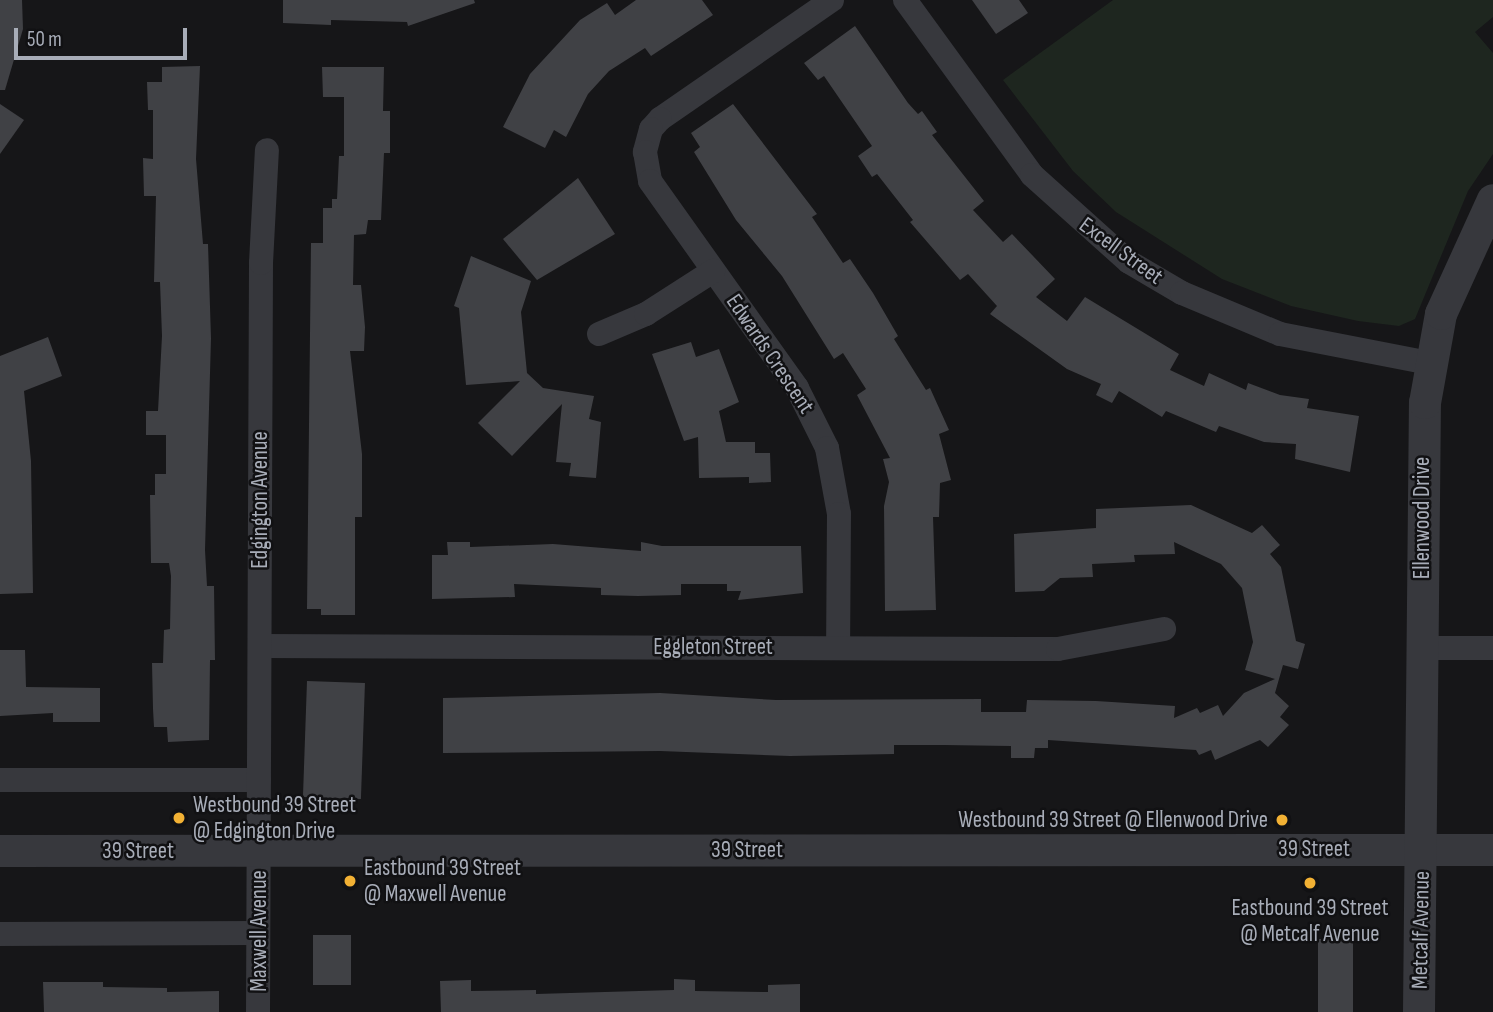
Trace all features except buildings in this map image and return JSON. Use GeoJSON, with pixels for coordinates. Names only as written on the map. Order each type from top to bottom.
{"type":"FeatureCollection","features":[{"type":"Feature","properties":{"kind":"street","name":"Edwards Crescent"},"geometry":{"type":"LineString","coordinates":[[832,0],[660,119],[646,140],[650,181],[797,388],[827,448],[839,514],[838,647]]}},
{"type":"Feature","properties":{"kind":"street","name":"Excell Street"},"geometry":{"type":"LineString","coordinates":[[905,0],[1032,175],[1129,262],[1182,293],[1280,334],[1429,363]]}},
{"type":"Feature","properties":{"kind":"street","name":"Edgington Avenue"},"geometry":{"type":"LineString","coordinates":[[259,851],[261,262],[267,150]]}},
{"type":"Feature","properties":{"kind":"street","name":"Ellenwood Drive"},"geometry":{"type":"LineString","coordinates":[[1423,849],[1422,445],[1429,363],[1449,292],[1493,200]]}},
{"type":"Feature","properties":{"kind":"street","name":"Edwards Crescent"},"geometry":{"type":"LineString","coordinates":[[599,334],[666,303],[713,271]]}},
{"type":"Feature","properties":{"kind":"street","name":"Eggleton Street"},"geometry":{"type":"LineString","coordinates":[[260,646],[1058,649],[1164,629]]}},
{"type":"Feature","properties":{"kind":"street"},"geometry":{"type":"LineString","coordinates":[[1422,648],[1493,648]]}},
{"type":"Feature","properties":{"kind":"street"},"geometry":{"type":"LineString","coordinates":[[0,779],[259,780]]}},
{"type":"Feature","properties":{"kind":"street","name":"Metcalf Avenue"},"geometry":{"type":"LineString","coordinates":[[1419,1012],[1423,849]]}},
{"type":"Feature","properties":{"kind":"street","name":"39 Street"},"geometry":{"type":"LineString","coordinates":[[0,851],[1493,850]]}},
{"type":"Feature","properties":{"kind":"street","name":"Maxwell Avenue"},"geometry":{"type":"LineString","coordinates":[[258,1012],[259,851]]}},
{"type":"Feature","properties":{"kind":"street"},"geometry":{"type":"LineString","coordinates":[[0,934],[258,933]]}},
{"type":"Feature","properties":{"kind":"shaded area"},"geometry":{"type":"Polygon","coordinates":[[[1113,0],[1493,0],[1493,17],[1475,32],[1493,53],[1493,154],[1468,191],[1415,319],[1399,326],[1358,321],[1291,306],[1222,279],[1116,212],[1073,171],[1003,80],[1113,0]]]}},
{"type":"Feature","properties":{"kind":"place","name":"Westbound 39 Street @ Edgington Drive"},"geometry":{"type":"Point","coordinates":[179,818]}},
{"type":"Feature","properties":{"kind":"place","name":"Westbound 39 Street @ Ellenwood Drive"},"geometry":{"type":"Point","coordinates":[1282,820]}},
{"type":"Feature","properties":{"kind":"place","name":"Eastbound 39 Street @ Maxwell Avenue"},"geometry":{"type":"Point","coordinates":[350,881]}},
{"type":"Feature","properties":{"kind":"place","name":"Eastbound 39 Street @ Metcalf Avenue"},"geometry":{"type":"Point","coordinates":[1310,883]}}]}
